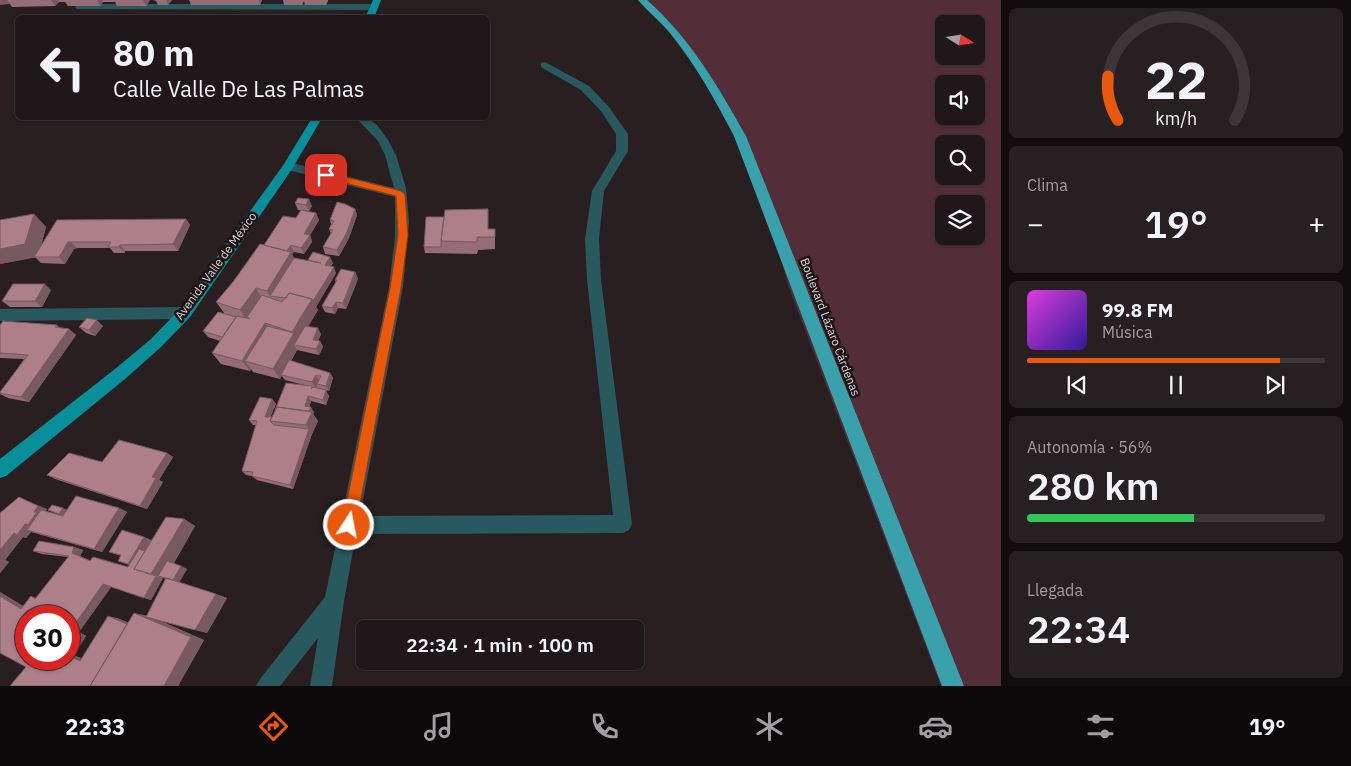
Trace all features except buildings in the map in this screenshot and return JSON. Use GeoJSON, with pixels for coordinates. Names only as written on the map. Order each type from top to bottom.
{"type":"FeatureCollection","features":[{"type":"Feature","properties":{"kind":"highway","name":"Boulevard Lázaro Cárdenas"},"geometry":{"type":"LineString","coordinates":[[642,0],[681,41],[708,77],[740,136],[953,686]]}},
{"type":"Feature","properties":{"kind":"main road"},"geometry":{"type":"LineString","coordinates":[[369,15],[375,3]]}},
{"type":"Feature","properties":{"kind":"main road","name":"Avenida Valle de México"},"geometry":{"type":"LineString","coordinates":[[0,470],[120,374],[156,343],[185,313],[288,166],[316,120]]}},
{"type":"Feature","properties":{"kind":"street"},"geometry":{"type":"LineString","coordinates":[[80,7],[271,7],[375,3]]}},
{"type":"Feature","properties":{"kind":"street"},"geometry":{"type":"LineString","coordinates":[[267,15],[271,7]]}},
{"type":"Feature","properties":{"kind":"street"},"geometry":{"type":"LineString","coordinates":[[148,15],[153,8]]}},
{"type":"Feature","properties":{"kind":"street"},"geometry":{"type":"LineString","coordinates":[[349,525],[623,524],[594,280],[592,240],[598,191],[622,151],[622,134],[605,109],[585,88],[545,65]]}},
{"type":"Feature","properties":{"kind":"street"},"geometry":{"type":"LineString","coordinates":[[321,686],[334,602],[396,288],[403,235],[401,194],[392,159],[382,138],[366,120]]}},
{"type":"Feature","properties":{"kind":"street"},"geometry":{"type":"LineString","coordinates":[[288,166],[401,194]]}},
{"type":"Feature","properties":{"kind":"street"},"geometry":{"type":"LineString","coordinates":[[0,314],[185,313]]}},
{"type":"Feature","properties":{"kind":"street"},"geometry":{"type":"LineString","coordinates":[[267,686],[334,602]]}},
{"type":"Feature","properties":{"kind":"shaded area"},"geometry":{"type":"Polygon","coordinates":[[[643,0],[1001,0],[1001,686],[941,686],[788,285],[766,203],[732,118],[651,7],[643,0]]]}},
{"type":"Feature","properties":{"kind":"route"},"geometry":{"type":"LineString","coordinates":[[326,175],[401,194],[403,235],[396,288],[349,525]]}}]}
